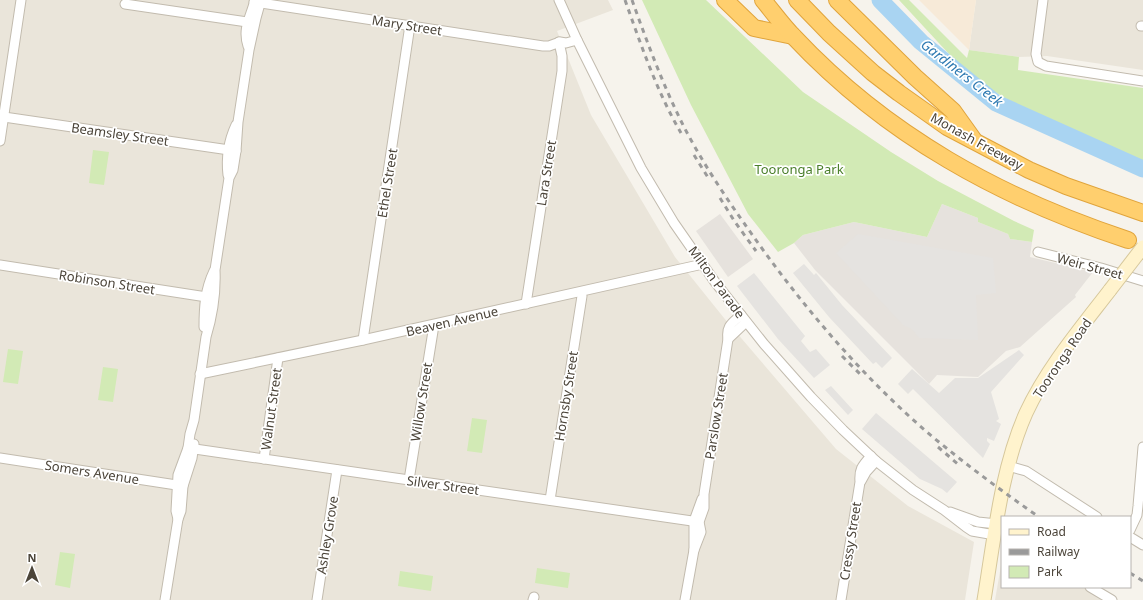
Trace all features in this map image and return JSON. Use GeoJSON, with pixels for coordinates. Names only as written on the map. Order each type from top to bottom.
{"type":"FeatureCollection","features":[{"type":"Feature","properties":{"kind":"highway"},"geometry":{"type":"LineString","coordinates":[[726,0],[754,28],[793,36]]}},
{"type":"Feature","properties":{"kind":"highway"},"geometry":{"type":"LineString","coordinates":[[763,0],[793,36],[833,76],[907,134],[988,183],[1021,199],[1053,213],[1128,240]]}},
{"type":"Feature","properties":{"kind":"highway","name":"Monash Freeway"},"geometry":{"type":"LineString","coordinates":[[797,0],[829,33],[894,89],[947,127],[1029,170],[1066,186],[1143,213]]}},
{"type":"Feature","properties":{"kind":"highway"},"geometry":{"type":"LineString","coordinates":[[837,0],[915,77],[953,111],[974,141]]}},
{"type":"Feature","properties":{"kind":"main road","name":"Tooronga Road"},"geometry":{"type":"LineString","coordinates":[[984,600],[1008,466],[1016,438],[1026,414],[1043,382],[1077,333],[1143,247]]}},
{"type":"Feature","properties":{"kind":"street"},"geometry":{"type":"LineString","coordinates":[[0,142],[21,0]]}},
{"type":"Feature","properties":{"kind":"street","name":"Milton Parade"},"geometry":{"type":"LineString","coordinates":[[559,0],[577,40],[641,168],[674,223],[744,319],[811,397],[874,459],[913,490],[944,510],[969,518],[996,530]]}},
{"type":"Feature","properties":{"kind":"street"},"geometry":{"type":"LineString","coordinates":[[1043,0],[1036,54],[1038,62],[1046,66],[1143,81]]}},
{"type":"Feature","properties":{"kind":"street"},"geometry":{"type":"LineString","coordinates":[[165,600],[178,518],[176,511],[180,486],[178,475],[191,448],[190,434],[194,420],[206,337],[204,326],[209,298],[210,279],[215,270],[229,178],[227,169],[232,150],[232,132],[238,122],[249,50],[250,22],[258,1]]}},
{"type":"Feature","properties":{"kind":"street","name":"Mary Street"},"geometry":{"type":"LineString","coordinates":[[258,1],[543,46],[577,40]]}},
{"type":"Feature","properties":{"kind":"street"},"geometry":{"type":"LineString","coordinates":[[125,4],[250,22]]}},
{"type":"Feature","properties":{"kind":"street","name":"Ethel Street"},"geometry":{"type":"LineString","coordinates":[[363,340],[410,25]]}},
{"type":"Feature","properties":{"kind":"street"},"geometry":{"type":"LineString","coordinates":[[559,42],[562,37],[573,30]]}},
{"type":"Feature","properties":{"kind":"street","name":"Lara Street"},"geometry":{"type":"LineString","coordinates":[[526,304],[562,71],[562,56],[559,42]]}},
{"type":"Feature","properties":{"kind":"street","name":"Beamsley Street"},"geometry":{"type":"LineString","coordinates":[[4,117],[232,150]]}},
{"type":"Feature","properties":{"kind":"street","name":"Weir Street"},"geometry":{"type":"LineString","coordinates":[[1038,252],[1101,268],[1143,281]]}},
{"type":"Feature","properties":{"kind":"street","name":"Beaven Avenue"},"geometry":{"type":"LineString","coordinates":[[200,374],[363,340],[703,264]]}},
{"type":"Feature","properties":{"kind":"street","name":"Robinson Street"},"geometry":{"type":"LineString","coordinates":[[0,265],[209,298]]}},
{"type":"Feature","properties":{"kind":"street","name":"Hornsby Street"},"geometry":{"type":"LineString","coordinates":[[550,500],[582,292]]}},
{"type":"Feature","properties":{"kind":"street","name":"Parslow Street"},"geometry":{"type":"LineString","coordinates":[[685,600],[694,550],[696,522],[704,494],[728,339],[727,332],[729,328],[744,319]]}},
{"type":"Feature","properties":{"kind":"street","name":"Willow Street"},"geometry":{"type":"LineString","coordinates":[[409,480],[434,324]]}},
{"type":"Feature","properties":{"kind":"street","name":"Walnut Street"},"geometry":{"type":"LineString","coordinates":[[264,459],[278,358]]}},
{"type":"Feature","properties":{"kind":"street"},"geometry":{"type":"LineString","coordinates":[[1131,528],[1137,515],[1143,447]]}},
{"type":"Feature","properties":{"kind":"street","name":"Silver Street"},"geometry":{"type":"LineString","coordinates":[[191,448],[696,522]]}},
{"type":"Feature","properties":{"kind":"street","name":"Somers Avenue"},"geometry":{"type":"LineString","coordinates":[[0,458],[180,486]]}},
{"type":"Feature","properties":{"kind":"street","name":"Cressy Street"},"geometry":{"type":"LineString","coordinates":[[841,600],[861,468],[874,459]]}},
{"type":"Feature","properties":{"kind":"street"},"geometry":{"type":"LineString","coordinates":[[1008,466],[1026,471],[1095,516]]}},
{"type":"Feature","properties":{"kind":"street","name":"Ashley Grove"},"geometry":{"type":"LineString","coordinates":[[317,600],[337,470]]}},
{"type":"Feature","properties":{"kind":"street"},"geometry":{"type":"LineString","coordinates":[[1131,539],[1143,545]]}},
{"type":"Feature","properties":{"kind":"street"},"geometry":{"type":"LineString","coordinates":[[1092,588],[1112,600]]}},
{"type":"Feature","properties":{"kind":"shaded area"},"geometry":{"type":"Polygon","coordinates":[[[0,0],[608,0],[613,10],[557,31],[591,115],[675,257],[724,318],[836,449],[908,506],[974,542],[965,600],[0,600],[0,0]]]}},
{"type":"Feature","properties":{"kind":"shaded area"},"geometry":{"type":"Polygon","coordinates":[[[919,0],[976,0],[969,50],[919,0]]]}},
{"type":"Feature","properties":{"kind":"shaded area"},"geometry":{"type":"Polygon","coordinates":[[[976,0],[1143,0],[1143,70],[1047,56],[1019,57],[969,50],[976,0]]]}},
{"type":"Feature","properties":{"kind":"shaded area"},"geometry":{"type":"Polygon","coordinates":[[[942,204],[978,218],[978,222],[1008,234],[1010,239],[1032,242],[1030,257],[1093,272],[1075,295],[1076,297],[1020,347],[1006,351],[978,377],[937,375],[929,384],[815,270],[794,243],[803,235],[854,222],[927,237],[942,204]]]}},
{"type":"Feature","properties":{"kind":"shaded area"},"geometry":{"type":"Polygon","coordinates":[[[720,214],[753,259],[728,277],[696,231],[720,214]]]}},
{"type":"Feature","properties":{"kind":"shaded area"},"geometry":{"type":"Polygon","coordinates":[[[858,234],[993,258],[996,293],[976,295],[978,340],[919,338],[912,329],[903,325],[836,253],[858,234]]]}},
{"type":"Feature","properties":{"kind":"shaded area"},"geometry":{"type":"Polygon","coordinates":[[[804,264],[814,275],[816,273],[842,305],[892,358],[882,368],[876,362],[873,364],[829,317],[793,273],[804,264]]]}},
{"type":"Feature","properties":{"kind":"shaded area"},"geometry":{"type":"Polygon","coordinates":[[[754,273],[805,336],[801,341],[810,352],[816,349],[830,365],[814,378],[778,339],[737,286],[754,273]]]}},
{"type":"Feature","properties":{"kind":"shaded area"},"geometry":{"type":"Polygon","coordinates":[[[1019,350],[1024,355],[991,392],[999,419],[996,421],[1001,424],[994,441],[987,438],[987,441],[990,444],[983,458],[913,389],[908,394],[898,384],[912,369],[939,393],[955,378],[978,378],[1019,350]]]}},
{"type":"Feature","properties":{"kind":"shaded area"},"geometry":{"type":"Polygon","coordinates":[[[831,386],[853,410],[848,415],[825,390],[831,386]]]}},
{"type":"Feature","properties":{"kind":"shaded area"},"geometry":{"type":"Polygon","coordinates":[[[876,413],[957,482],[947,493],[942,489],[920,479],[862,429],[876,413]]]}},
{"type":"Feature","properties":{"kind":"shaded area"},"geometry":{"type":"Polygon","coordinates":[[[1001,566],[1001,588],[1086,588],[1110,600],[995,600],[1001,566]]]}},
{"type":"Feature","properties":{"kind":"green space","name":"Tooronga Park"},"geometry":{"type":"Polygon","coordinates":[[[642,0],[706,0],[803,92],[891,152],[938,181],[1034,230],[1032,242],[1010,239],[1008,234],[978,222],[978,218],[942,204],[927,237],[854,222],[803,235],[794,243],[778,252],[748,214],[691,105],[642,0]]]}},
{"type":"Feature","properties":{"kind":"green space"},"geometry":{"type":"Polygon","coordinates":[[[899,0],[909,0],[967,58],[969,50],[1019,57],[1018,70],[1143,88],[1143,162],[1010,101],[982,84],[949,54],[899,0]]]}},
{"type":"Feature","properties":{"kind":"green space"},"geometry":{"type":"Polygon","coordinates":[[[93,150],[109,152],[104,185],[89,183],[93,150]]]}},
{"type":"Feature","properties":{"kind":"green space"},"geometry":{"type":"Polygon","coordinates":[[[8,349],[23,351],[18,384],[3,382],[8,349]]]}},
{"type":"Feature","properties":{"kind":"green space"},"geometry":{"type":"Polygon","coordinates":[[[103,367],[118,369],[113,402],[98,400],[103,367]]]}},
{"type":"Feature","properties":{"kind":"green space"},"geometry":{"type":"Polygon","coordinates":[[[472,418],[487,420],[482,453],[467,451],[472,418]]]}},
{"type":"Feature","properties":{"kind":"green space"},"geometry":{"type":"Polygon","coordinates":[[[60,552],[75,554],[70,588],[55,585],[60,552]]]}},
{"type":"Feature","properties":{"kind":"green space"},"geometry":{"type":"Polygon","coordinates":[[[537,568],[570,573],[568,588],[535,583],[537,568]]]}},
{"type":"Feature","properties":{"kind":"green space"},"geometry":{"type":"Polygon","coordinates":[[[400,571],[433,576],[431,591],[398,586],[400,571]]]}},
{"type":"Feature","properties":{"kind":"waterway","name":"Gardiners Creek"},"geometry":{"type":"LineString","coordinates":[[880,0],[921,42],[996,103],[1143,169]]}},
{"type":"Feature","properties":{"kind":"railway"},"geometry":{"type":"LineString","coordinates":[[625,0],[657,85],[681,133]]}},
{"type":"Feature","properties":{"kind":"railway"},"geometry":{"type":"LineString","coordinates":[[632,0],[662,79],[690,139],[732,207],[792,288],[836,342],[908,416],[960,459],[1038,516]]}},
{"type":"Feature","properties":{"kind":"railway"},"geometry":{"type":"LineString","coordinates":[[694,155],[709,179]]}},
{"type":"Feature","properties":{"kind":"railway"},"geometry":{"type":"LineString","coordinates":[[720,198],[756,251]]}},
{"type":"Feature","properties":{"kind":"railway"},"geometry":{"type":"LineString","coordinates":[[842,356],[862,376]]}},
{"type":"Feature","properties":{"kind":"railway"},"geometry":{"type":"LineString","coordinates":[[938,447],[959,465]]}},
{"type":"Feature","properties":{"kind":"railway"},"geometry":{"type":"LineString","coordinates":[[1131,574],[1143,581]]}}]}
